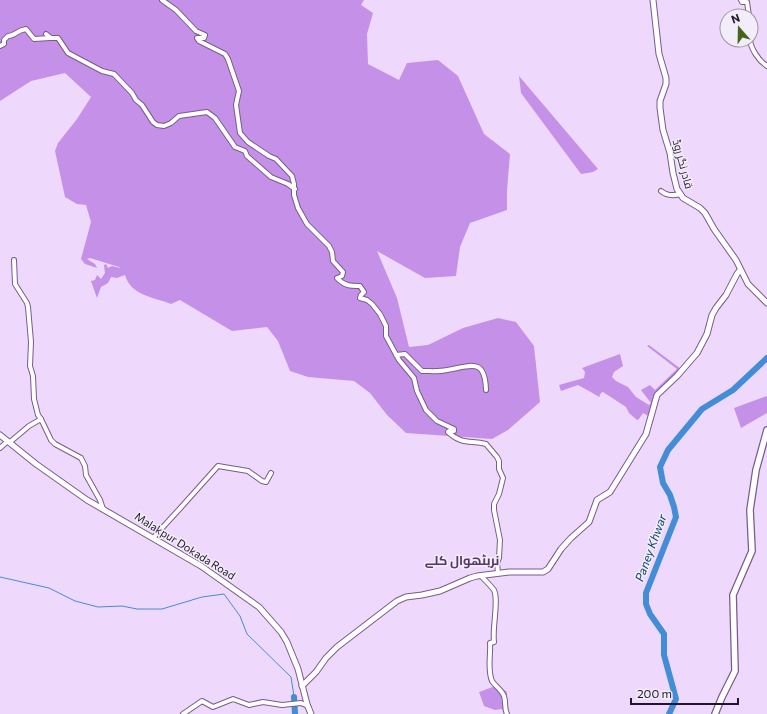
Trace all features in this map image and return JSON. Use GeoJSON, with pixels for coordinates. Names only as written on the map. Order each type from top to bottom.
{"type":"FeatureCollection","features":[{"type":"Feature","properties":{"kind":"main road"},"geometry":{"type":"LineString","coordinates":[[715,714],[735,671],[733,595],[752,550],[750,510],[756,470],[767,430]]}},
{"type":"Feature","properties":{"kind":"street"},"geometry":{"type":"LineString","coordinates":[[162,0],[176,10],[196,31],[205,35],[205,37],[197,38],[199,41],[225,54],[239,91],[236,105],[238,128],[240,133],[248,142],[262,152],[276,159],[292,176],[295,189],[295,200],[304,220],[312,230],[326,242],[332,252],[333,261],[343,272],[342,276],[337,278],[345,285],[351,287],[360,286],[364,292],[360,298],[367,300],[380,314],[386,326],[386,336],[396,356],[412,374],[417,391],[428,413],[438,421],[454,430],[449,430],[448,432],[453,437],[460,441],[486,444],[497,457],[499,461],[499,469],[503,478],[499,494],[494,504],[500,540],[499,558],[497,563],[498,573]]}},
{"type":"Feature","properties":{"kind":"street","name":"قادر نگر روڈ"},"geometry":{"type":"LineString","coordinates":[[653,0],[660,54],[666,78],[666,84],[660,101],[663,130],[670,153],[673,174],[680,194],[705,213],[714,230],[736,260],[748,284],[767,303]]}},
{"type":"Feature","properties":{"kind":"street"},"geometry":{"type":"LineString","coordinates":[[741,0],[742,2],[747,2],[748,8]]}},
{"type":"Feature","properties":{"kind":"street"},"geometry":{"type":"LineString","coordinates":[[0,46],[4,44],[4,40],[8,36],[12,36],[19,30],[26,29],[34,39],[58,38],[68,53],[102,71],[114,74],[132,93],[136,100],[142,104],[153,122],[164,126],[171,123],[179,116],[207,112],[215,118],[235,147],[245,151],[247,156],[271,177],[288,184],[295,189]]}},
{"type":"Feature","properties":{"kind":"street"},"geometry":{"type":"LineString","coordinates":[[46,34],[51,38]]}},
{"type":"Feature","properties":{"kind":"street"},"geometry":{"type":"LineString","coordinates":[[753,48],[763,63],[767,66]]}},
{"type":"Feature","properties":{"kind":"street"},"geometry":{"type":"LineString","coordinates":[[661,191],[665,194],[673,196],[680,194]]}},
{"type":"Feature","properties":{"kind":"street"},"geometry":{"type":"LineString","coordinates":[[14,260],[16,284],[28,307],[31,342],[30,366],[33,376],[34,399],[38,415],[51,440],[55,444],[81,458],[85,466],[86,475],[100,500],[103,509]]}},
{"type":"Feature","properties":{"kind":"street"},"geometry":{"type":"LineString","coordinates":[[302,686],[337,647],[397,600],[440,591],[470,578],[498,573],[536,573],[548,570],[561,549],[589,522],[597,500],[610,492],[646,434],[657,395],[678,376],[697,352],[707,334],[712,315],[726,295],[740,270]]}},
{"type":"Feature","properties":{"kind":"street"},"geometry":{"type":"LineString","coordinates":[[396,356],[405,354],[422,372],[448,370],[468,366],[478,367],[484,373],[486,390]]}},
{"type":"Feature","properties":{"kind":"street"},"geometry":{"type":"LineString","coordinates":[[0,448],[29,426],[41,419]]}},
{"type":"Feature","properties":{"kind":"street","name":"Malakpur Dokada Road"},"geometry":{"type":"LineString","coordinates":[[0,435],[42,469],[87,500],[201,566],[259,607],[281,632],[287,642],[298,669],[304,695],[311,714]]}},
{"type":"Feature","properties":{"kind":"street"},"geometry":{"type":"LineString","coordinates":[[153,538],[218,466],[248,471],[262,481],[266,482],[271,473]]}},
{"type":"Feature","properties":{"kind":"street"},"geometry":{"type":"LineString","coordinates":[[481,576],[494,591],[497,601],[494,611],[494,642],[490,643],[489,668],[493,682],[500,689],[505,698],[505,710],[507,714]]}},
{"type":"Feature","properties":{"kind":"street"},"geometry":{"type":"LineString","coordinates":[[300,703],[304,695]]}},
{"type":"Feature","properties":{"kind":"street"},"geometry":{"type":"LineString","coordinates":[[183,714],[202,701],[213,707],[233,698],[249,705],[262,702],[282,705],[300,703],[308,706]]}},
{"type":"Feature","properties":{"kind":"shaded area"},"geometry":{"type":"Polygon","coordinates":[[[0,0],[364,0],[361,5],[373,13],[367,34],[368,64],[399,80],[407,63],[438,60],[458,76],[484,134],[510,154],[507,210],[470,223],[460,247],[456,276],[425,278],[377,251],[397,298],[409,347],[428,345],[463,328],[498,318],[516,322],[534,346],[540,402],[508,430],[492,439],[406,433],[387,415],[370,393],[354,381],[308,377],[290,371],[278,341],[267,327],[232,331],[180,300],[171,304],[138,292],[128,282],[125,275],[117,278],[111,277],[108,283],[101,287],[97,298],[91,281],[95,280],[97,275],[101,279],[105,273],[104,265],[106,264],[108,268],[112,266],[120,268],[90,258],[87,259],[95,264],[97,268],[85,264],[81,259],[91,222],[86,205],[77,204],[65,197],[55,151],[58,143],[77,119],[91,97],[65,73],[31,81],[0,101],[0,0]]]}},
{"type":"Feature","properties":{"kind":"shaded area"},"geometry":{"type":"Polygon","coordinates":[[[519,76],[598,169],[593,172],[581,174],[521,93],[519,76]]]}},
{"type":"Feature","properties":{"kind":"shaded area"},"geometry":{"type":"Polygon","coordinates":[[[649,345],[681,369],[658,391],[650,417],[643,413],[637,420],[629,413],[626,407],[603,392],[599,397],[578,385],[561,391],[559,385],[584,378],[585,372],[582,368],[620,354],[623,366],[614,372],[612,377],[616,381],[628,387],[636,397],[649,405],[651,403],[641,390],[650,385],[655,390],[677,369],[647,346],[649,345]]]}},
{"type":"Feature","properties":{"kind":"shaded area"},"geometry":{"type":"Polygon","coordinates":[[[767,396],[767,413],[741,428],[734,408],[767,396]]]}},
{"type":"Feature","properties":{"kind":"shaded area"},"geometry":{"type":"Polygon","coordinates":[[[498,685],[507,692],[507,708],[510,714],[504,714],[502,709],[495,710],[484,706],[479,692],[498,685]]]}},
{"type":"Feature","properties":{"kind":"waterway","name":"Paney Khwar"},"geometry":{"type":"LineString","coordinates":[[669,714],[676,699],[664,655],[664,634],[650,614],[646,604],[646,593],[676,517],[670,495],[663,483],[660,467],[668,450],[702,409],[733,390],[767,358]]}},
{"type":"Feature","properties":{"kind":"waterway"},"geometry":{"type":"LineString","coordinates":[[0,577],[49,588],[75,601],[98,607],[122,606],[137,609],[162,609],[202,597],[224,594],[240,616],[247,634],[291,677],[295,703]]}},
{"type":"Feature","properties":{"kind":"waterway"},"geometry":{"type":"LineString","coordinates":[[294,697],[295,714]]}},
{"type":"Feature","properties":{"kind":"waterway"},"geometry":{"type":"LineString","coordinates":[[296,710],[297,714]]}},
{"type":"Feature","properties":{"kind":"district","name":"نربٹھوال کلے"},"geometry":{"type":"Point","coordinates":[462,560]}}]}
